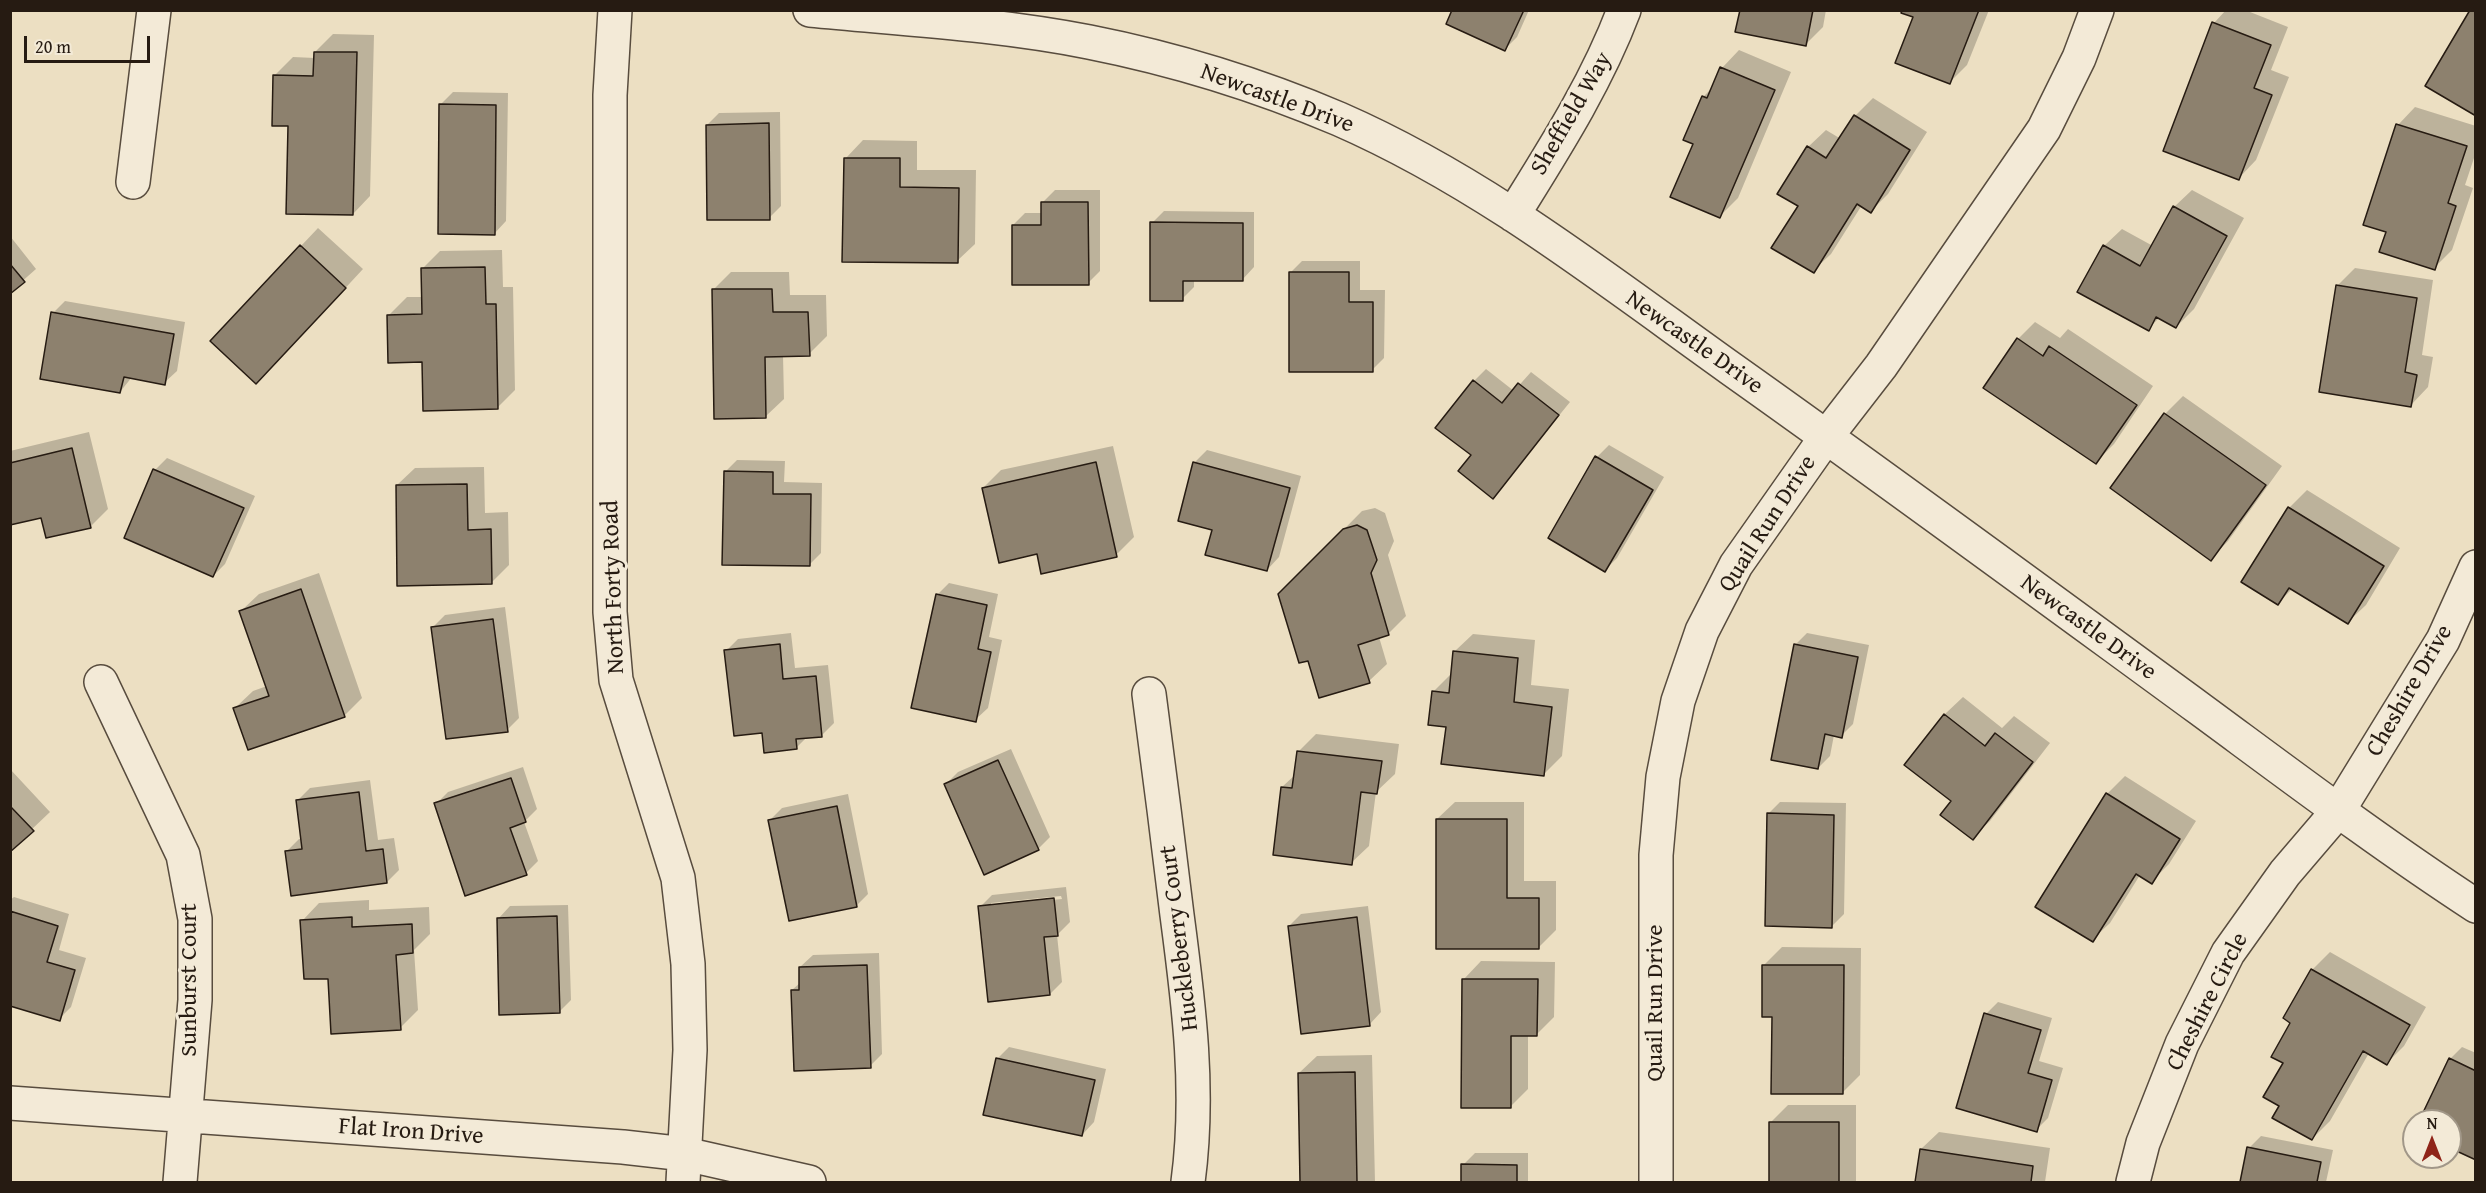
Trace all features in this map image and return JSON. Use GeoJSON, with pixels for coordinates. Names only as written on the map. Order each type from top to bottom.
{"type":"FeatureCollection","features":[{"type":"Feature","properties":{"kind":"street"},"geometry":{"type":"LineString","coordinates":[[133,182],[154,10]]}},
{"type":"Feature","properties":{"kind":"street","name":"North Forty Road"},"geometry":{"type":"LineString","coordinates":[[615,10],[610,95],[610,612],[616,680],[678,878],[688,964],[690,1050],[684,1168]]}},
{"type":"Feature","properties":{"kind":"street","name":"Newcastle Drive"},"geometry":{"type":"LineString","coordinates":[[810,10],[992,28],[1084,41],[1147,54],[1208,71],[1338,118],[1463,183],[1513,215],[1826,437],[2338,811],[2475,906]]}},
{"type":"Feature","properties":{"kind":"street","name":"Sheffield Way"},"geometry":{"type":"LineString","coordinates":[[1513,215],[1573,120],[1609,51],[1624,10]]}},
{"type":"Feature","properties":{"kind":"street","name":"Quail Run Drive"},"geometry":{"type":"LineString","coordinates":[[1656,1182],[1656,855],[1663,777],[1678,701],[1702,630],[1736,565],[1826,437],[1881,366],[2044,129],[2079,58],[2097,10]]}},
{"type":"Feature","properties":{"kind":"street","name":"Cheshire Drive"},"geometry":{"type":"LineString","coordinates":[[2338,811],[2443,640],[2475,567]]}},
{"type":"Feature","properties":{"kind":"street","name":"Sunburst Court"},"geometry":{"type":"LineString","coordinates":[[101,682],[183,855],[195,919],[195,1000],[180,1182]]}},
{"type":"Feature","properties":{"kind":"street","name":"Huckleberry Court"},"geometry":{"type":"LineString","coordinates":[[1149,694],[1191,1025],[1194,1087],[1192,1154],[1188,1182]]}},
{"type":"Feature","properties":{"kind":"street","name":"Cheshire Circle"},"geometry":{"type":"LineString","coordinates":[[2133,1182],[2143,1143],[2182,1044],[2228,953],[2285,873],[2338,811]]}},
{"type":"Feature","properties":{"kind":"street","name":"Flat Iron Drive"},"geometry":{"type":"LineString","coordinates":[[10,1103],[611,1146],[684,1168],[809,1182]]}},
{"type":"Feature","properties":{"kind":"building"},"geometry":{"type":"Polygon","coordinates":[[[1452,10],[1524,10],[1505,51],[1446,24],[1452,10]]]}},
{"type":"Feature","properties":{"kind":"building"},"geometry":{"type":"Polygon","coordinates":[[[1740,10],[1813,10],[1806,46],[1735,32],[1740,10]]]}},
{"type":"Feature","properties":{"kind":"building"},"geometry":{"type":"Polygon","coordinates":[[[1902,10],[1979,10],[1950,84],[1895,63],[1913,17],[1901,13],[1902,10]]]}},
{"type":"Feature","properties":{"kind":"building"},"geometry":{"type":"Polygon","coordinates":[[[2470,10],[2476,10],[2476,116],[2425,86],[2470,10]]]}},
{"type":"Feature","properties":{"kind":"building"},"geometry":{"type":"Polygon","coordinates":[[[2212,22],[2271,45],[2254,88],[2272,95],[2239,180],[2163,151],[2212,22]]]}},
{"type":"Feature","properties":{"kind":"building"},"geometry":{"type":"Polygon","coordinates":[[[314,52],[357,52],[353,215],[286,214],[288,126],[272,126],[273,75],[313,76],[314,52]]]}},
{"type":"Feature","properties":{"kind":"building"},"geometry":{"type":"Polygon","coordinates":[[[1720,67],[1775,90],[1720,218],[1670,197],[1693,144],[1683,140],[1702,96],[1707,98],[1720,67]]]}},
{"type":"Feature","properties":{"kind":"building"},"geometry":{"type":"Polygon","coordinates":[[[439,104],[496,105],[495,235],[438,234],[439,104]]]}},
{"type":"Feature","properties":{"kind":"building"},"geometry":{"type":"Polygon","coordinates":[[[1854,115],[1910,150],[1871,213],[1857,204],[1814,273],[1771,248],[1798,206],[1777,194],[1807,146],[1826,158],[1854,115]]]}},
{"type":"Feature","properties":{"kind":"building"},"geometry":{"type":"Polygon","coordinates":[[[769,123],[770,220],[707,220],[706,125],[769,123]]]}},
{"type":"Feature","properties":{"kind":"building"},"geometry":{"type":"Polygon","coordinates":[[[2396,124],[2467,146],[2448,203],[2456,206],[2435,270],[2379,252],[2386,232],[2363,225],[2396,124]]]}},
{"type":"Feature","properties":{"kind":"building"},"geometry":{"type":"Polygon","coordinates":[[[844,158],[900,158],[900,187],[959,188],[958,263],[842,262],[844,158]]]}},
{"type":"Feature","properties":{"kind":"building"},"geometry":{"type":"Polygon","coordinates":[[[1041,202],[1088,202],[1089,285],[1012,285],[1012,225],[1041,225],[1041,202]]]}},
{"type":"Feature","properties":{"kind":"building"},"geometry":{"type":"Polygon","coordinates":[[[2173,206],[2227,236],[2176,328],[2156,317],[2149,331],[2077,292],[2103,245],[2140,266],[2173,206]]]}},
{"type":"Feature","properties":{"kind":"building"},"geometry":{"type":"Polygon","coordinates":[[[1150,222],[1243,223],[1243,281],[1183,281],[1183,301],[1150,301],[1150,222]]]}},
{"type":"Feature","properties":{"kind":"building"},"geometry":{"type":"Polygon","coordinates":[[[300,245],[346,288],[256,384],[210,341],[300,245]]]}},
{"type":"Feature","properties":{"kind":"building"},"geometry":{"type":"Polygon","coordinates":[[[10,264],[25,282],[10,294],[10,264]]]}},
{"type":"Feature","properties":{"kind":"building"},"geometry":{"type":"Polygon","coordinates":[[[485,267],[486,304],[496,304],[498,409],[423,411],[422,362],[388,363],[387,315],[422,314],[421,268],[485,267]]]}},
{"type":"Feature","properties":{"kind":"building"},"geometry":{"type":"Polygon","coordinates":[[[1289,272],[1349,272],[1349,302],[1373,302],[1373,372],[1289,372],[1289,272]]]}},
{"type":"Feature","properties":{"kind":"building"},"geometry":{"type":"Polygon","coordinates":[[[2336,285],[2417,298],[2405,372],[2417,375],[2411,407],[2319,392],[2336,285]]]}},
{"type":"Feature","properties":{"kind":"building"},"geometry":{"type":"Polygon","coordinates":[[[712,289],[772,289],[773,312],[808,312],[810,356],[765,357],[766,418],[714,419],[712,289]]]}},
{"type":"Feature","properties":{"kind":"building"},"geometry":{"type":"Polygon","coordinates":[[[51,312],[174,334],[165,385],[124,377],[120,393],[40,379],[51,312]]]}},
{"type":"Feature","properties":{"kind":"building"},"geometry":{"type":"Polygon","coordinates":[[[2017,338],[2043,356],[2049,346],[2137,405],[2096,464],[1983,388],[2017,338]]]}},
{"type":"Feature","properties":{"kind":"building"},"geometry":{"type":"Polygon","coordinates":[[[1473,380],[1502,403],[1518,383],[1559,415],[1493,499],[1458,471],[1471,455],[1435,428],[1473,380]]]}},
{"type":"Feature","properties":{"kind":"building"},"geometry":{"type":"Polygon","coordinates":[[[2164,413],[2266,485],[2211,561],[2110,488],[2164,413]]]}},
{"type":"Feature","properties":{"kind":"building"},"geometry":{"type":"Polygon","coordinates":[[[72,448],[91,528],[46,538],[41,518],[10,525],[10,463],[72,448]]]}},
{"type":"Feature","properties":{"kind":"building"},"geometry":{"type":"Polygon","coordinates":[[[1595,456],[1653,490],[1605,572],[1548,538],[1595,456]]]}},
{"type":"Feature","properties":{"kind":"building"},"geometry":{"type":"Polygon","coordinates":[[[1096,462],[1117,557],[1041,574],[1037,554],[999,563],[982,488],[1096,462]]]}},
{"type":"Feature","properties":{"kind":"building"},"geometry":{"type":"Polygon","coordinates":[[[1193,462],[1290,488],[1267,571],[1205,555],[1212,530],[1178,521],[1193,462]]]}},
{"type":"Feature","properties":{"kind":"building"},"geometry":{"type":"Polygon","coordinates":[[[153,469],[244,508],[213,577],[124,538],[153,469]]]}},
{"type":"Feature","properties":{"kind":"building"},"geometry":{"type":"Polygon","coordinates":[[[724,471],[773,472],[773,494],[811,494],[810,566],[722,565],[724,471]]]}},
{"type":"Feature","properties":{"kind":"building"},"geometry":{"type":"Polygon","coordinates":[[[467,484],[468,530],[491,529],[492,584],[397,586],[396,485],[467,484]]]}},
{"type":"Feature","properties":{"kind":"building"},"geometry":{"type":"Polygon","coordinates":[[[2288,507],[2384,566],[2348,624],[2289,588],[2278,605],[2241,582],[2288,507]]]}},
{"type":"Feature","properties":{"kind":"building"},"geometry":{"type":"Polygon","coordinates":[[[1357,525],[1367,530],[1377,560],[1371,573],[1389,635],[1358,645],[1370,683],[1319,698],[1308,661],[1299,663],[1278,594],[1343,529],[1357,525]]]}},
{"type":"Feature","properties":{"kind":"building"},"geometry":{"type":"Polygon","coordinates":[[[301,589],[345,717],[248,750],[233,708],[269,696],[239,611],[301,589]]]}},
{"type":"Feature","properties":{"kind":"building"},"geometry":{"type":"Polygon","coordinates":[[[936,594],[987,605],[978,649],[991,652],[976,722],[911,708],[936,594]]]}},
{"type":"Feature","properties":{"kind":"building"},"geometry":{"type":"Polygon","coordinates":[[[493,619],[508,732],[446,739],[431,627],[493,619]]]}},
{"type":"Feature","properties":{"kind":"building"},"geometry":{"type":"Polygon","coordinates":[[[780,644],[783,679],[816,676],[822,737],[796,739],[797,749],[764,753],[762,733],[734,736],[724,650],[780,644]]]}},
{"type":"Feature","properties":{"kind":"building"},"geometry":{"type":"Polygon","coordinates":[[[1794,644],[1858,657],[1842,738],[1825,734],[1818,769],[1771,760],[1794,644]]]}},
{"type":"Feature","properties":{"kind":"building"},"geometry":{"type":"Polygon","coordinates":[[[1453,651],[1518,658],[1514,702],[1552,707],[1544,776],[1441,764],[1446,727],[1428,725],[1432,691],[1449,693],[1453,651]]]}},
{"type":"Feature","properties":{"kind":"building"},"geometry":{"type":"Polygon","coordinates":[[[1944,714],[1985,746],[1995,733],[2033,762],[1973,840],[1940,815],[1951,801],[1904,765],[1944,714]]]}},
{"type":"Feature","properties":{"kind":"building"},"geometry":{"type":"Polygon","coordinates":[[[1297,751],[1382,761],[1377,794],[1361,792],[1352,865],[1273,855],[1281,787],[1292,788],[1297,751]]]}},
{"type":"Feature","properties":{"kind":"building"},"geometry":{"type":"Polygon","coordinates":[[[998,760],[1039,850],[984,875],[944,784],[998,760]]]}},
{"type":"Feature","properties":{"kind":"building"},"geometry":{"type":"Polygon","coordinates":[[[511,778],[526,822],[510,828],[527,875],[465,896],[434,803],[511,778]]]}},
{"type":"Feature","properties":{"kind":"building"},"geometry":{"type":"Polygon","coordinates":[[[359,792],[366,851],[383,849],[387,883],[291,896],[285,851],[302,849],[296,800],[359,792]]]}},
{"type":"Feature","properties":{"kind":"building"},"geometry":{"type":"Polygon","coordinates":[[[2106,793],[2180,839],[2152,884],[2136,874],[2093,942],[2035,907],[2106,793]]]}},
{"type":"Feature","properties":{"kind":"building"},"geometry":{"type":"Polygon","coordinates":[[[10,806],[34,831],[10,852],[10,806]]]}},
{"type":"Feature","properties":{"kind":"building"},"geometry":{"type":"Polygon","coordinates":[[[837,806],[857,907],[789,921],[768,820],[837,806]]]}},
{"type":"Feature","properties":{"kind":"building"},"geometry":{"type":"Polygon","coordinates":[[[1767,813],[1834,815],[1832,928],[1765,926],[1767,813]]]}},
{"type":"Feature","properties":{"kind":"building"},"geometry":{"type":"Polygon","coordinates":[[[1436,819],[1507,819],[1507,898],[1539,898],[1539,949],[1436,949],[1436,819]]]}},
{"type":"Feature","properties":{"kind":"building"},"geometry":{"type":"Polygon","coordinates":[[[1054,898],[1058,936],[1044,937],[1050,995],[988,1002],[978,906],[1054,898]]]}},
{"type":"Feature","properties":{"kind":"building"},"geometry":{"type":"Polygon","coordinates":[[[10,911],[58,926],[47,962],[75,970],[60,1021],[10,1006],[10,911]]]}},
{"type":"Feature","properties":{"kind":"building"},"geometry":{"type":"Polygon","coordinates":[[[557,916],[560,1013],[499,1015],[497,918],[557,916]]]}},
{"type":"Feature","properties":{"kind":"building"},"geometry":{"type":"Polygon","coordinates":[[[352,917],[352,927],[412,924],[413,953],[396,955],[401,1030],[331,1034],[328,979],[304,979],[300,920],[352,917]]]}},
{"type":"Feature","properties":{"kind":"building"},"geometry":{"type":"Polygon","coordinates":[[[1357,917],[1370,1026],[1301,1034],[1288,926],[1357,917]]]}},
{"type":"Feature","properties":{"kind":"building"},"geometry":{"type":"Polygon","coordinates":[[[867,965],[871,1068],[794,1071],[791,990],[799,990],[799,967],[867,965]]]}},
{"type":"Feature","properties":{"kind":"building"},"geometry":{"type":"Polygon","coordinates":[[[1762,965],[1844,965],[1843,1094],[1771,1094],[1772,1017],[1762,1017],[1762,965]]]}},
{"type":"Feature","properties":{"kind":"building"},"geometry":{"type":"Polygon","coordinates":[[[2311,969],[2410,1025],[2387,1065],[2363,1051],[2312,1140],[2272,1118],[2279,1106],[2263,1097],[2283,1063],[2271,1057],[2290,1023],[2283,1018],[2311,969]]]}},
{"type":"Feature","properties":{"kind":"building"},"geometry":{"type":"Polygon","coordinates":[[[1462,979],[1538,979],[1537,1036],[1511,1036],[1511,1108],[1461,1108],[1462,979]]]}},
{"type":"Feature","properties":{"kind":"building"},"geometry":{"type":"Polygon","coordinates":[[[1984,1013],[2041,1030],[2028,1073],[2052,1080],[2037,1132],[1956,1108],[1984,1013]]]}},
{"type":"Feature","properties":{"kind":"building"},"geometry":{"type":"Polygon","coordinates":[[[996,1058],[1095,1080],[1082,1136],[983,1115],[996,1058]]]}},
{"type":"Feature","properties":{"kind":"building"},"geometry":{"type":"Polygon","coordinates":[[[2449,1058],[2476,1071],[2476,1160],[2462,1154],[2462,1109],[2425,1109],[2449,1058]]]}},
{"type":"Feature","properties":{"kind":"building"},"geometry":{"type":"Polygon","coordinates":[[[1355,1072],[1357,1182],[1300,1182],[1298,1073],[1355,1072]]]}},
{"type":"Feature","properties":{"kind":"building"},"geometry":{"type":"Polygon","coordinates":[[[1769,1122],[1839,1122],[1839,1182],[1769,1182],[1769,1122]]]}},
{"type":"Feature","properties":{"kind":"building"},"geometry":{"type":"Polygon","coordinates":[[[2247,1147],[2321,1162],[2317,1182],[2240,1182],[2247,1147]]]}},
{"type":"Feature","properties":{"kind":"building"},"geometry":{"type":"Polygon","coordinates":[[[1920,1149],[2033,1166],[2031,1182],[1915,1182],[1920,1149]]]}},
{"type":"Feature","properties":{"kind":"building"},"geometry":{"type":"Polygon","coordinates":[[[1461,1164],[1517,1165],[1517,1182],[1461,1182],[1461,1164]]]}}]}
